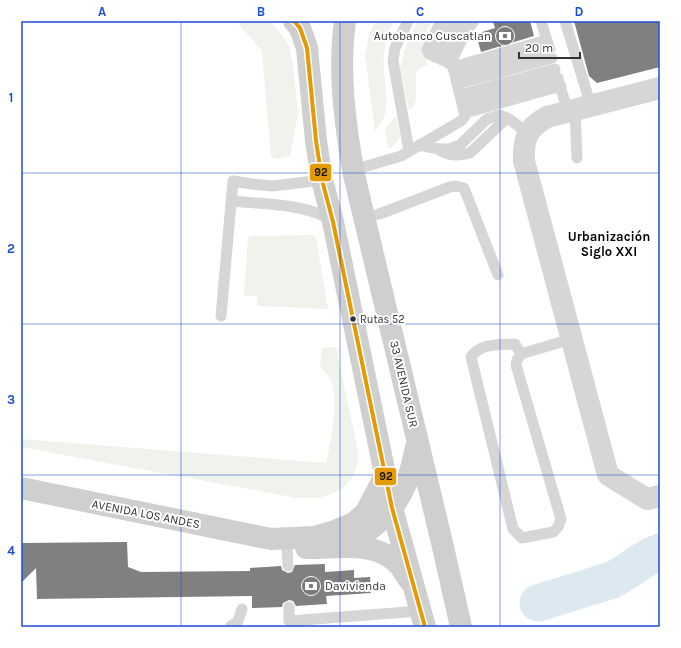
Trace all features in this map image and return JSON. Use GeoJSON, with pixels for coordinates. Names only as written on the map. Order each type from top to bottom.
{"type":"FeatureCollection","features":[{"type":"Feature","properties":{"kind":"street"},"geometry":{"type":"LineString","coordinates":[[294,21],[300,28],[307,48],[316,141],[322,180],[333,222],[392,508],[422,619]]}},
{"type":"Feature","properties":{"kind":"street","name":"33 AVENIDA SUR"},"geometry":{"type":"LineString","coordinates":[[345,21],[342,42],[345,120],[353,170],[461,627]]}},
{"type":"Feature","properties":{"kind":"street"},"geometry":{"type":"LineString","coordinates":[[660,88],[547,117],[538,122],[532,128],[528,134],[524,147],[524,161],[608,475],[646,499],[660,496]]}},
{"type":"Feature","properties":{"kind":"street"},"geometry":{"type":"LineString","coordinates":[[345,546],[377,524],[392,508],[404,488],[418,442]]}},
{"type":"Feature","properties":{"kind":"street","name":"AVENIDA LOS ANDES"},"geometry":{"type":"LineString","coordinates":[[282,551],[314,537],[335,532],[354,523],[366,512],[385,476]]}},
{"type":"Feature","properties":{"kind":"street","name":"AVENIDA LOS ANDES"},"geometry":{"type":"LineString","coordinates":[[21,488],[282,551],[345,546],[367,548],[381,552],[399,565],[414,588]]}},
{"type":"Feature","properties":{"kind":"lane"},"geometry":{"type":"LineString","coordinates":[[408,21],[395,48],[393,61],[409,151]]}},
{"type":"Feature","properties":{"kind":"lane"},"geometry":{"type":"LineString","coordinates":[[441,21],[427,50],[453,80]]}},
{"type":"Feature","properties":{"kind":"lane"},"geometry":{"type":"LineString","coordinates":[[353,170],[400,156],[461,121],[465,116],[453,80],[453,21]]}},
{"type":"Feature","properties":{"kind":"lane"},"geometry":{"type":"LineString","coordinates":[[453,80],[464,21]]}},
{"type":"Feature","properties":{"kind":"lane"},"geometry":{"type":"LineString","coordinates":[[453,80],[466,31],[474,21]]}},
{"type":"Feature","properties":{"kind":"lane"},"geometry":{"type":"LineString","coordinates":[[541,21],[554,64],[578,110]]}},
{"type":"Feature","properties":{"kind":"lane"},"geometry":{"type":"LineString","coordinates":[[565,21],[578,110],[577,158]]}},
{"type":"Feature","properties":{"kind":"lane"},"geometry":{"type":"LineString","coordinates":[[453,80],[554,64]]}},
{"type":"Feature","properties":{"kind":"lane"},"geometry":{"type":"LineString","coordinates":[[453,80],[554,64]]}},
{"type":"Feature","properties":{"kind":"lane"},"geometry":{"type":"LineString","coordinates":[[453,80],[554,64]]}},
{"type":"Feature","properties":{"kind":"lane"},"geometry":{"type":"LineString","coordinates":[[419,145],[439,149],[449,149],[460,145],[487,119],[500,115],[507,118],[528,134]]}},
{"type":"Feature","properties":{"kind":"lane"},"geometry":{"type":"LineString","coordinates":[[221,316],[233,181],[273,186],[322,180]]}},
{"type":"Feature","properties":{"kind":"lane"},"geometry":{"type":"LineString","coordinates":[[364,218],[382,213],[450,187],[456,186],[464,188],[498,275]]}},
{"type":"Feature","properties":{"kind":"lane"},"geometry":{"type":"LineString","coordinates":[[232,201],[298,208],[326,217],[333,222]]}},
{"type":"Feature","properties":{"kind":"lane"},"geometry":{"type":"LineString","coordinates":[[521,354],[515,344],[483,347],[475,351],[471,357],[513,529],[522,538],[554,532],[561,519],[516,365],[517,360],[521,354],[571,339]]}},
{"type":"Feature","properties":{"kind":"lane"},"geometry":{"type":"LineString","coordinates":[[289,606],[289,621],[422,619]]}},
{"type":"Feature","properties":{"kind":"lane"},"geometry":{"type":"LineString","coordinates":[[230,627],[238,621],[242,609]]}},
{"type":"Feature","properties":{"kind":"shaded area"},"geometry":{"type":"Polygon","coordinates":[[[236,21],[270,21],[283,36],[289,47],[293,64],[298,114],[290,156],[278,159],[271,157],[262,51],[236,21]]]}},
{"type":"Feature","properties":{"kind":"shaded area"},"geometry":{"type":"Polygon","coordinates":[[[375,21],[393,21],[386,41],[384,54],[386,94],[385,114],[375,131],[365,55],[369,35],[375,21]]]}},
{"type":"Feature","properties":{"kind":"shaded area"},"geometry":{"type":"Polygon","coordinates":[[[417,21],[432,21],[426,33],[424,42],[424,52],[427,65],[420,68],[416,72],[416,98],[414,106],[409,110],[400,69],[405,48],[417,21]]]}},
{"type":"Feature","properties":{"kind":"shaded area"},"geometry":{"type":"Polygon","coordinates":[[[396,116],[400,136],[394,146],[388,148],[385,129],[396,116]]]}},
{"type":"Feature","properties":{"kind":"shaded area"},"geometry":{"type":"Polygon","coordinates":[[[314,235],[316,238],[328,309],[257,306],[257,296],[244,295],[248,238],[251,236],[314,235]]]}},
{"type":"Feature","properties":{"kind":"shaded area"},"geometry":{"type":"Polygon","coordinates":[[[336,347],[358,452],[358,459],[352,478],[338,491],[327,496],[297,498],[21,447],[21,439],[326,463],[332,435],[334,391],[331,381],[320,366],[322,348],[336,347]]]}},
{"type":"Feature","properties":{"kind":"building","name":"Autobanco Cuscatlan"},"geometry":{"type":"Polygon","coordinates":[[[493,21],[530,21],[534,36],[481,52],[476,34],[495,28],[493,21]]]}},
{"type":"Feature","properties":{"kind":"building"},"geometry":{"type":"Polygon","coordinates":[[[574,21],[660,21],[660,67],[597,83],[589,76],[574,21]]]}},
{"type":"Feature","properties":{"kind":"building"},"geometry":{"type":"Polygon","coordinates":[[[127,542],[128,567],[141,572],[250,571],[250,568],[281,566],[282,570],[288,573],[292,572],[295,565],[325,564],[325,572],[354,570],[354,578],[370,577],[371,593],[326,596],[327,604],[296,606],[293,601],[289,600],[283,603],[282,607],[252,608],[252,596],[37,599],[36,568],[21,583],[21,543],[127,542]]]}},
{"type":"Feature","properties":{"kind":"waterway"},"geometry":{"type":"LineString","coordinates":[[538,603],[612,580],[647,558],[660,552]]}},
{"type":"Feature","properties":{"kind":"transit line","name":"92"},"geometry":{"type":"LineString","coordinates":[[294,21],[300,28],[307,48],[316,141],[322,180],[333,222],[392,508],[425,627]]}},
{"type":"Feature","properties":{"kind":"place","name":"Autobanco Cuscatlan"},"geometry":{"type":"Point","coordinates":[505,36]}},
{"type":"Feature","properties":{"kind":"place","name":"Rutas 52"},"geometry":{"type":"Point","coordinates":[353,319]}},
{"type":"Feature","properties":{"kind":"place","name":"Davivienda"},"geometry":{"type":"Point","coordinates":[311,586]}},
{"type":"Feature","properties":{"kind":"district","name":"Urbanización Siglo XXI"},"geometry":{"type":"Point","coordinates":[609,244]}}]}
